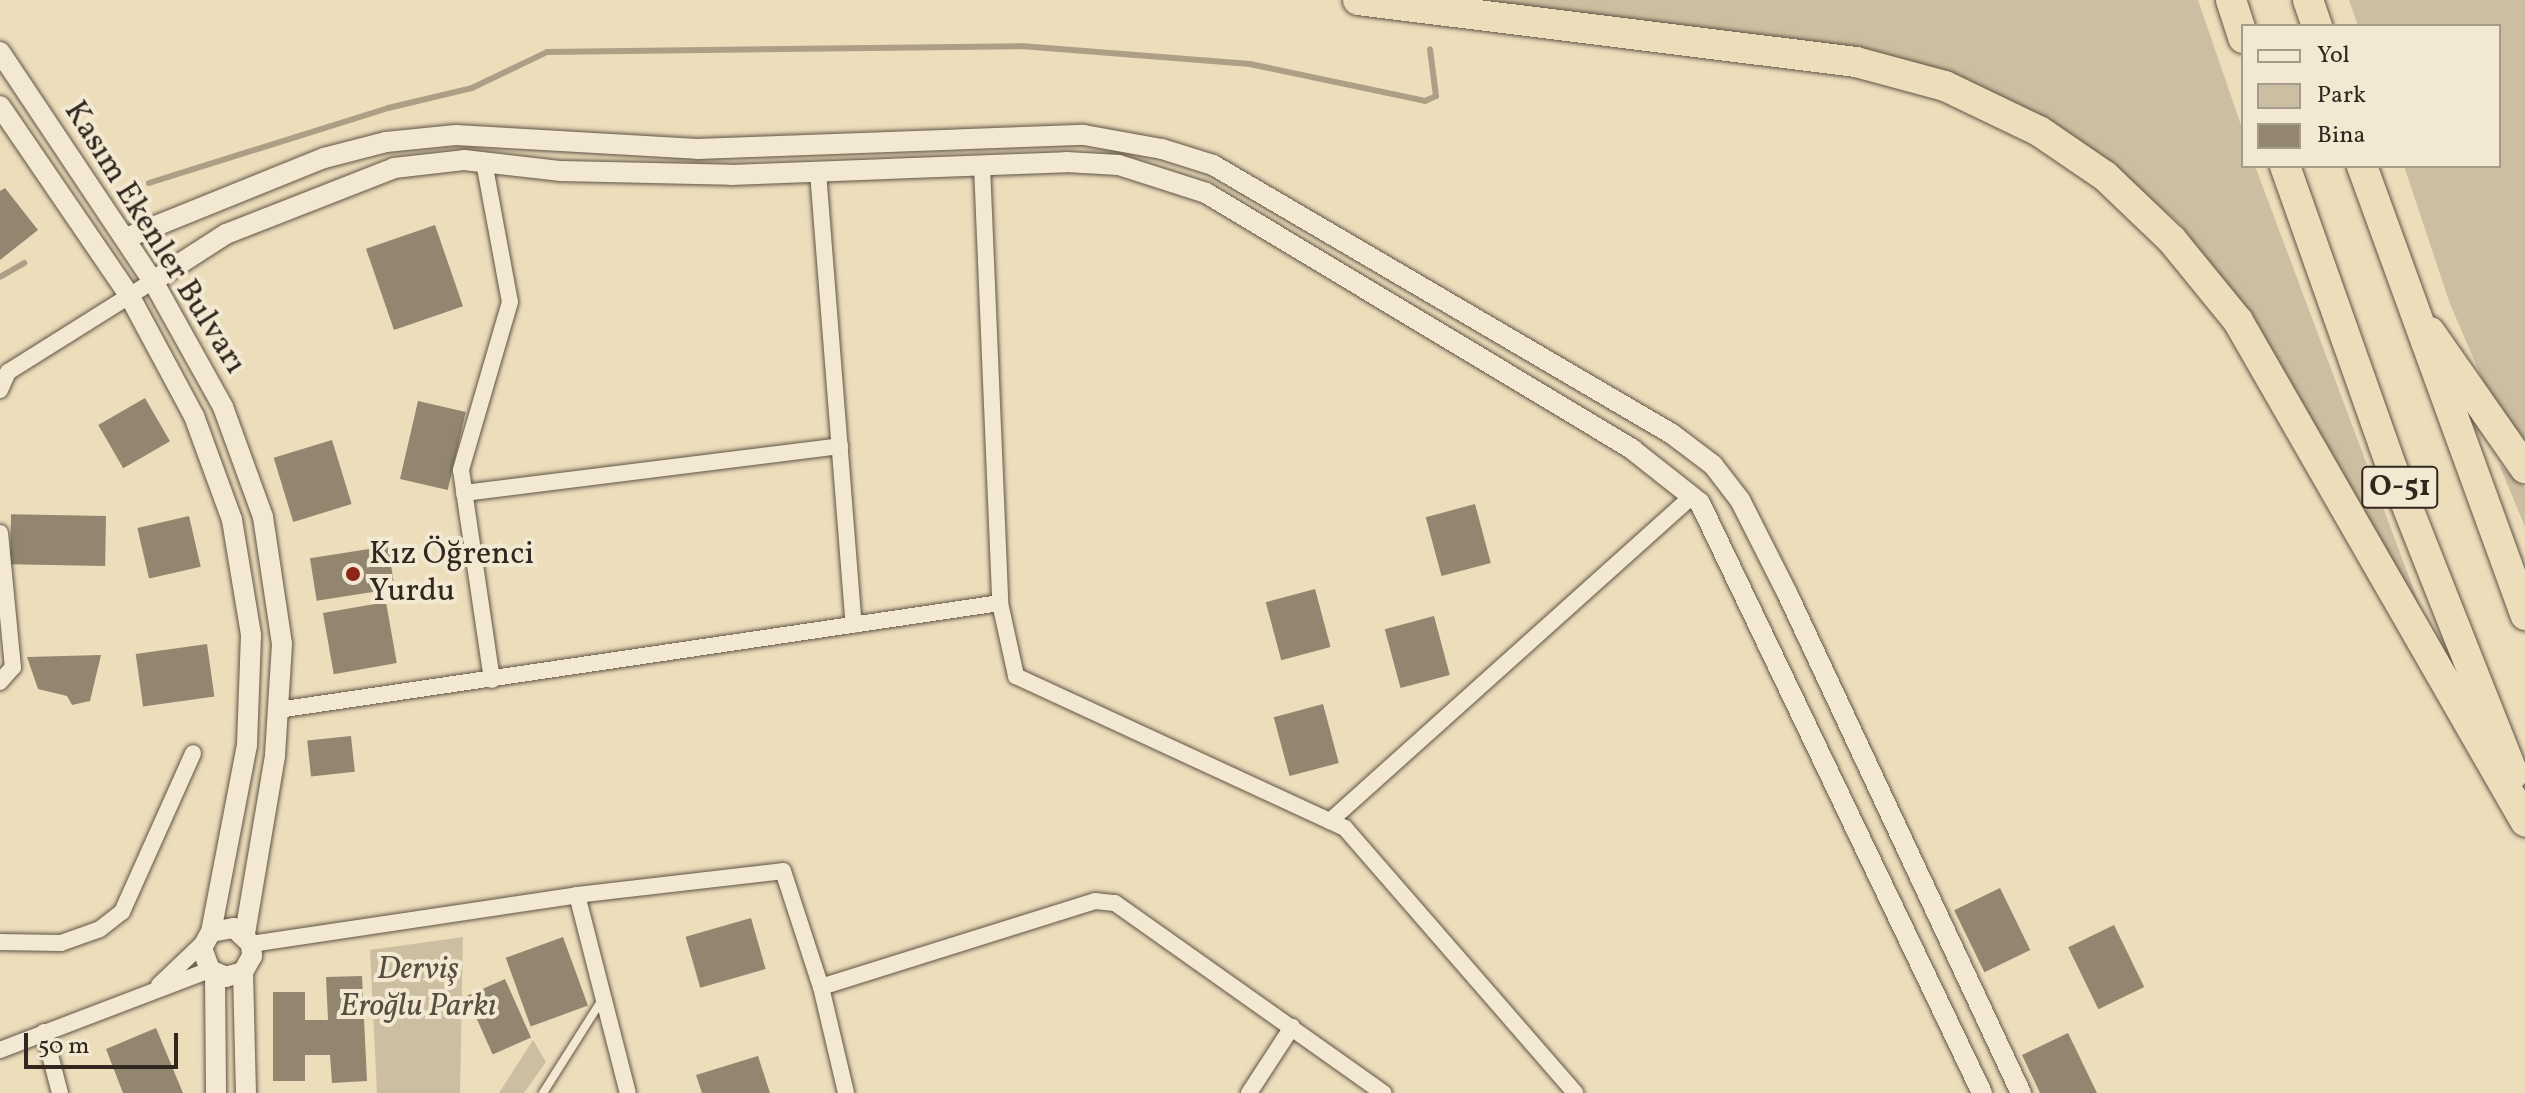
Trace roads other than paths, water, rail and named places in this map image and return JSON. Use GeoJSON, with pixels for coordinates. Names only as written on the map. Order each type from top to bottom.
{"type":"FeatureCollection","features":[{"type":"Feature","properties":{"kind":"highway"},"geometry":{"type":"LineString","coordinates":[[1358,0],[1856,62],[1958,93],[2039,131],[2105,176],[2172,240],[2238,321],[2525,821]]}},
{"type":"Feature","properties":{"kind":"highway"},"geometry":{"type":"LineString","coordinates":[[2231,0],[2241,32]]}},
{"type":"Feature","properties":{"kind":"highway"},"geometry":{"type":"LineString","coordinates":[[2308,0],[2316,24]]}},
{"type":"Feature","properties":{"kind":"highway","name":"O-51"},"geometry":{"type":"LineString","coordinates":[[2286,168],[2392,468],[2525,803]]}},
{"type":"Feature","properties":{"kind":"highway","name":"O-51"},"geometry":{"type":"LineString","coordinates":[[2363,168],[2408,302],[2525,615]]}},
{"type":"Feature","properties":{"kind":"highway"},"geometry":{"type":"LineString","coordinates":[[2408,302],[2525,468]]}},
{"type":"Feature","properties":{"kind":"street","name":"Kasım Ekenler Bulvarı"},"geometry":{"type":"LineString","coordinates":[[0,52],[153,281],[223,407],[263,517],[282,644],[278,710],[248,939],[251,962],[243,972],[246,1093]]}},
{"type":"Feature","properties":{"kind":"street","name":"Kasım Ekenler Bulvarı"},"geometry":{"type":"LineString","coordinates":[[0,106],[129,295],[194,416],[232,520],[251,635],[247,745],[203,960],[212,972],[216,1093]]}},
{"type":"Feature","properties":{"kind":"street"},"geometry":{"type":"LineString","coordinates":[[126,238],[324,158],[386,142],[456,135],[725,149],[1084,135],[1162,149],[1213,165],[1672,434],[1713,465],[1740,500],[1788,595],[2021,1093]]}},
{"type":"Feature","properties":{"kind":"street"},"geometry":{"type":"LineString","coordinates":[[0,390],[8,372],[226,234],[394,168],[484,162],[561,171],[818,172],[1119,165],[1206,193],[1633,450],[1692,496],[1718,531],[1982,1093]]}},
{"type":"Feature","properties":{"kind":"street"},"geometry":{"type":"LineString","coordinates":[[484,162],[510,302],[461,470],[492,680]]}},
{"type":"Feature","properties":{"kind":"street"},"geometry":{"type":"LineString","coordinates":[[982,166],[1000,603],[1016,676],[1345,828],[1575,1093]]}},
{"type":"Feature","properties":{"kind":"street"},"geometry":{"type":"LineString","coordinates":[[818,172],[854,625]]}},
{"type":"Feature","properties":{"kind":"street"},"geometry":{"type":"LineString","coordinates":[[464,493],[840,446]]}},
{"type":"Feature","properties":{"kind":"street"},"geometry":{"type":"LineString","coordinates":[[1330,821],[1692,496]]}},
{"type":"Feature","properties":{"kind":"street"},"geometry":{"type":"LineString","coordinates":[[0,533],[13,667],[0,682]]}},
{"type":"Feature","properties":{"kind":"street"},"geometry":{"type":"LineString","coordinates":[[278,710],[1000,603]]}},
{"type":"Feature","properties":{"kind":"street"},"geometry":{"type":"LineString","coordinates":[[0,942],[61,943],[100,929],[122,912],[193,753]]}},
{"type":"Feature","properties":{"kind":"street"},"geometry":{"type":"LineString","coordinates":[[155,988],[208,937],[228,927],[248,939],[783,871],[821,987],[846,1093]]}},
{"type":"Feature","properties":{"kind":"street"},"geometry":{"type":"LineString","coordinates":[[577,895],[628,1093]]}},
{"type":"Feature","properties":{"kind":"street"},"geometry":{"type":"LineString","coordinates":[[821,987],[1095,901],[1115,903],[1383,1093]]}},
{"type":"Feature","properties":{"kind":"street"},"geometry":{"type":"LineString","coordinates":[[0,1050],[155,988],[212,972],[232,977],[243,972]]}},
{"type":"Feature","properties":{"kind":"street"},"geometry":{"type":"LineString","coordinates":[[1249,1093],[1292,1027]]}},
{"type":"Feature","properties":{"kind":"street"},"geometry":{"type":"LineString","coordinates":[[44,1032],[60,1093]]}},
{"type":"Feature","properties":{"kind":"lane"},"geometry":{"type":"LineString","coordinates":[[543,1093],[604,997]]}},
{"type":"Feature","properties":{"kind":"waterway"},"geometry":{"type":"LineString","coordinates":[[149,183],[388,108],[472,88],[547,52],[1021,46],[1250,64],[1425,101],[1436,96],[1430,49]]}},
{"type":"Feature","properties":{"kind":"waterway"},"geometry":{"type":"LineString","coordinates":[[0,277],[24,263]]}},
{"type":"Feature","properties":{"kind":"place","name":"Kız Öğrenci Yurdu"},"geometry":{"type":"Point","coordinates":[353,574]}},
{"type":"Feature","properties":{"kind":"park label","name":"Derviş Eroğlu Parkı"},"geometry":{"type":"Point","coordinates":[418,990]}}]}
